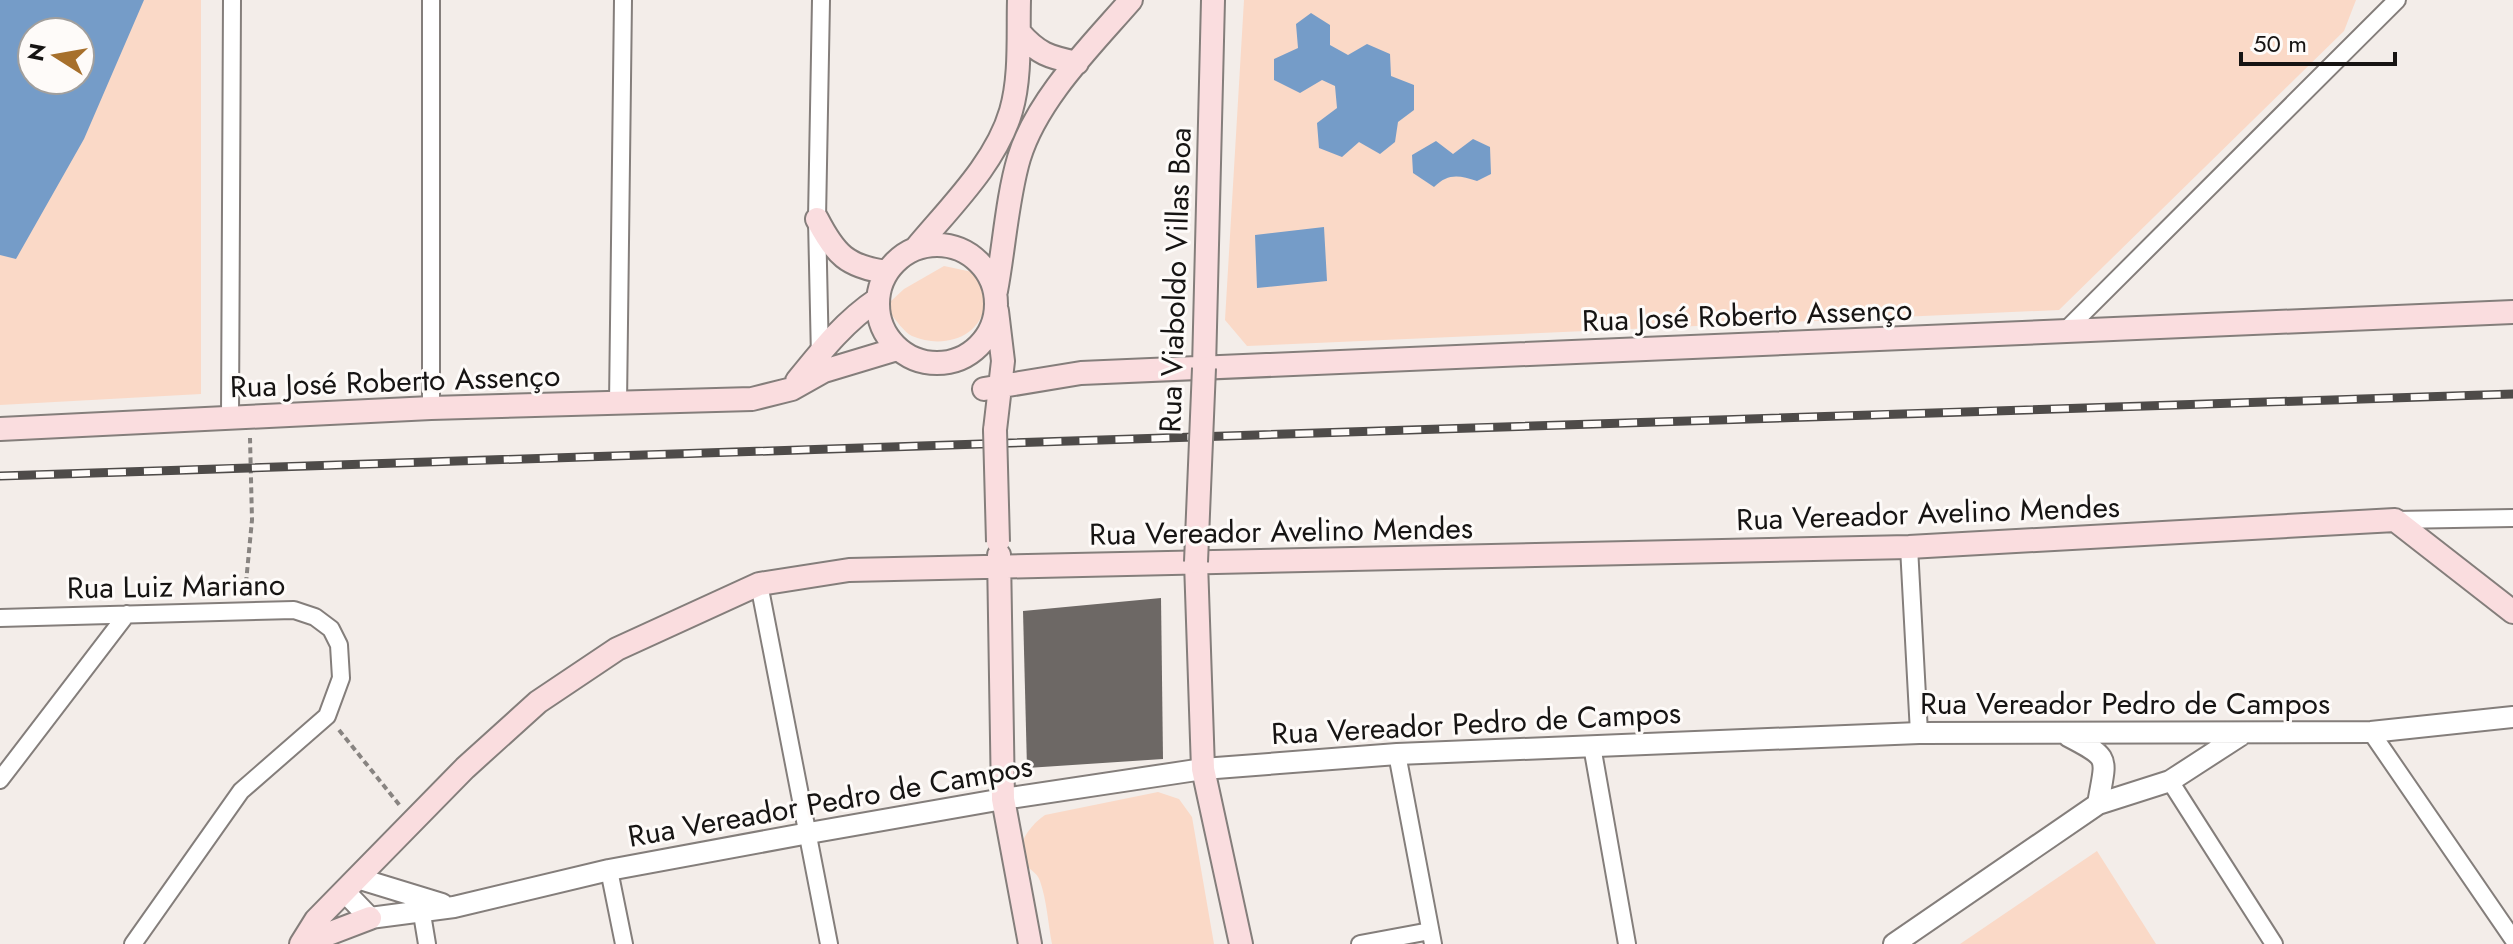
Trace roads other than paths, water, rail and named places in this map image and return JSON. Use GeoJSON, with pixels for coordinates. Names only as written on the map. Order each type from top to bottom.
{"type":"FeatureCollection","features":[{"type":"Feature","properties":{"kind":"main road"},"geometry":{"type":"LineString","coordinates":[[1019,0],[1012,109],[1003,133],[973,179],[916,248],[894,262],[887,272],[878,299],[879,317],[886,334],[897,349],[924,363],[943,364],[960,360],[978,348],[991,331],[1018,161],[1024,143],[1049,98],[1131,0]]}},
{"type":"Feature","properties":{"kind":"main road","name":"Rua Viaboldo Villas Boa"},"geometry":{"type":"LineString","coordinates":[[1213,0],[1196,562],[1203,769],[1241,944]]}},
{"type":"Feature","properties":{"kind":"main road"},"geometry":{"type":"LineString","coordinates":[[1019,32],[1033,48],[1049,57],[1077,63]]}},
{"type":"Feature","properties":{"kind":"main road"},"geometry":{"type":"LineString","coordinates":[[817,219],[838,253],[855,265],[887,272]]}},
{"type":"Feature","properties":{"kind":"main road"},"geometry":{"type":"LineString","coordinates":[[916,248],[941,244],[966,251],[985,268],[997,300],[1003,344],[992,388],[996,423],[1000,567],[1003,799],[1030,944]]}},
{"type":"Feature","properties":{"kind":"main road","name":"Rua José Roberto Assenço"},"geometry":{"type":"LineString","coordinates":[[0,429],[431,408],[752,399],[792,389],[821,362],[849,320],[878,299]]}},
{"type":"Feature","properties":{"kind":"main road","name":"Rua José Roberto Assenço"},"geometry":{"type":"LineString","coordinates":[[992,388],[1081,373],[2513,312]]}},
{"type":"Feature","properties":{"kind":"main road"},"geometry":{"type":"LineString","coordinates":[[821,362],[897,349]]}},
{"type":"Feature","properties":{"kind":"main road"},"geometry":{"type":"LineString","coordinates":[[960,360],[992,388]]}},
{"type":"Feature","properties":{"kind":"main road"},"geometry":{"type":"LineString","coordinates":[[2395,520],[2513,612]]}},
{"type":"Feature","properties":{"kind":"main road","name":"Rua Vereador Avelino Mendes"},"geometry":{"type":"LineString","coordinates":[[302,944],[316,920],[465,768],[538,702],[617,649],[759,584],[849,570],[1909,547],[2395,520]]}},
{"type":"Feature","properties":{"kind":"main road"},"geometry":{"type":"LineString","coordinates":[[302,944],[370,918]]}},
{"type":"Feature","properties":{"kind":"street"},"geometry":{"type":"LineString","coordinates":[[232,0],[240,416]]}},
{"type":"Feature","properties":{"kind":"street"},"geometry":{"type":"LineString","coordinates":[[431,0],[431,408]]}},
{"type":"Feature","properties":{"kind":"street"},"geometry":{"type":"LineString","coordinates":[[618,404],[623,0]]}},
{"type":"Feature","properties":{"kind":"street"},"geometry":{"type":"LineString","coordinates":[[821,0],[817,219],[821,362]]}},
{"type":"Feature","properties":{"kind":"street"},"geometry":{"type":"LineString","coordinates":[[2064,332],[2395,1]]}},
{"type":"Feature","properties":{"kind":"street"},"geometry":{"type":"LineString","coordinates":[[2395,520],[2513,518]]}},
{"type":"Feature","properties":{"kind":"street"},"geometry":{"type":"LineString","coordinates":[[1909,547],[1919,733]]}},
{"type":"Feature","properties":{"kind":"street"},"geometry":{"type":"LineString","coordinates":[[759,584],[829,944]]}},
{"type":"Feature","properties":{"kind":"street","name":"Rua Luiz Mariano"},"geometry":{"type":"LineString","coordinates":[[0,618],[294,610],[315,617],[331,629],[339,645],[341,678],[327,716],[241,791],[133,944]]}},
{"type":"Feature","properties":{"kind":"street"},"geometry":{"type":"LineString","coordinates":[[0,780],[127,614]]}},
{"type":"Feature","properties":{"kind":"street","name":"Rua Vereador Pedro de Campos"},"geometry":{"type":"LineString","coordinates":[[351,885],[421,905],[454,907],[609,870],[809,833],[1003,799],[1203,769],[1397,754],[1919,733],[2371,732],[2513,717]]}},
{"type":"Feature","properties":{"kind":"street"},"geometry":{"type":"LineString","coordinates":[[2371,732],[2513,939]]}},
{"type":"Feature","properties":{"kind":"street"},"geometry":{"type":"LineString","coordinates":[[2065,734],[2099,752],[2105,765],[2098,804]]}},
{"type":"Feature","properties":{"kind":"street"},"geometry":{"type":"LineString","coordinates":[[1894,944],[2098,804],[2170,781],[2243,734]]}},
{"type":"Feature","properties":{"kind":"street"},"geometry":{"type":"LineString","coordinates":[[1592,746],[1627,944]]}},
{"type":"Feature","properties":{"kind":"street"},"geometry":{"type":"LineString","coordinates":[[1360,944],[1432,938],[1397,754]]}},
{"type":"Feature","properties":{"kind":"street"},"geometry":{"type":"LineString","coordinates":[[2170,781],[2274,944]]}},
{"type":"Feature","properties":{"kind":"street"},"geometry":{"type":"LineString","coordinates":[[609,870],[624,944]]}},
{"type":"Feature","properties":{"kind":"street"},"geometry":{"type":"LineString","coordinates":[[351,885],[370,918]]}},
{"type":"Feature","properties":{"kind":"street"},"geometry":{"type":"LineString","coordinates":[[421,905],[427,944]]}},
{"type":"Feature","properties":{"kind":"street","name":"Rua Vereador Pedro de Campos"},"geometry":{"type":"LineString","coordinates":[[370,918],[421,905]]}},
{"type":"Feature","properties":{"kind":"water"},"geometry":{"type":"Polygon","coordinates":[[[0,0],[144,0],[84,139],[16,259],[0,255],[0,0]]]}},
{"type":"Feature","properties":{"kind":"water"},"geometry":{"type":"Polygon","coordinates":[[[1311,13],[1330,25],[1330,45],[1348,55],[1367,44],[1390,54],[1391,76],[1414,85],[1414,110],[1398,122],[1395,142],[1380,154],[1359,142],[1342,157],[1319,148],[1317,123],[1337,108],[1335,86],[1322,80],[1300,93],[1274,80],[1274,59],[1298,48],[1296,24],[1311,13]]]}},
{"type":"Feature","properties":{"kind":"water"},"geometry":{"type":"Polygon","coordinates":[[[1473,139],[1490,147],[1491,174],[1477,181],[1449,177],[1434,187],[1413,173],[1412,155],[1436,141],[1453,154],[1473,139]]]}},
{"type":"Feature","properties":{"kind":"water"},"geometry":{"type":"Polygon","coordinates":[[[1324,227],[1327,281],[1257,288],[1255,235],[1324,227]]]}},
{"type":"Feature","properties":{"kind":"railway"},"geometry":{"type":"LineString","coordinates":[[0,476],[2513,394]]}}]}
